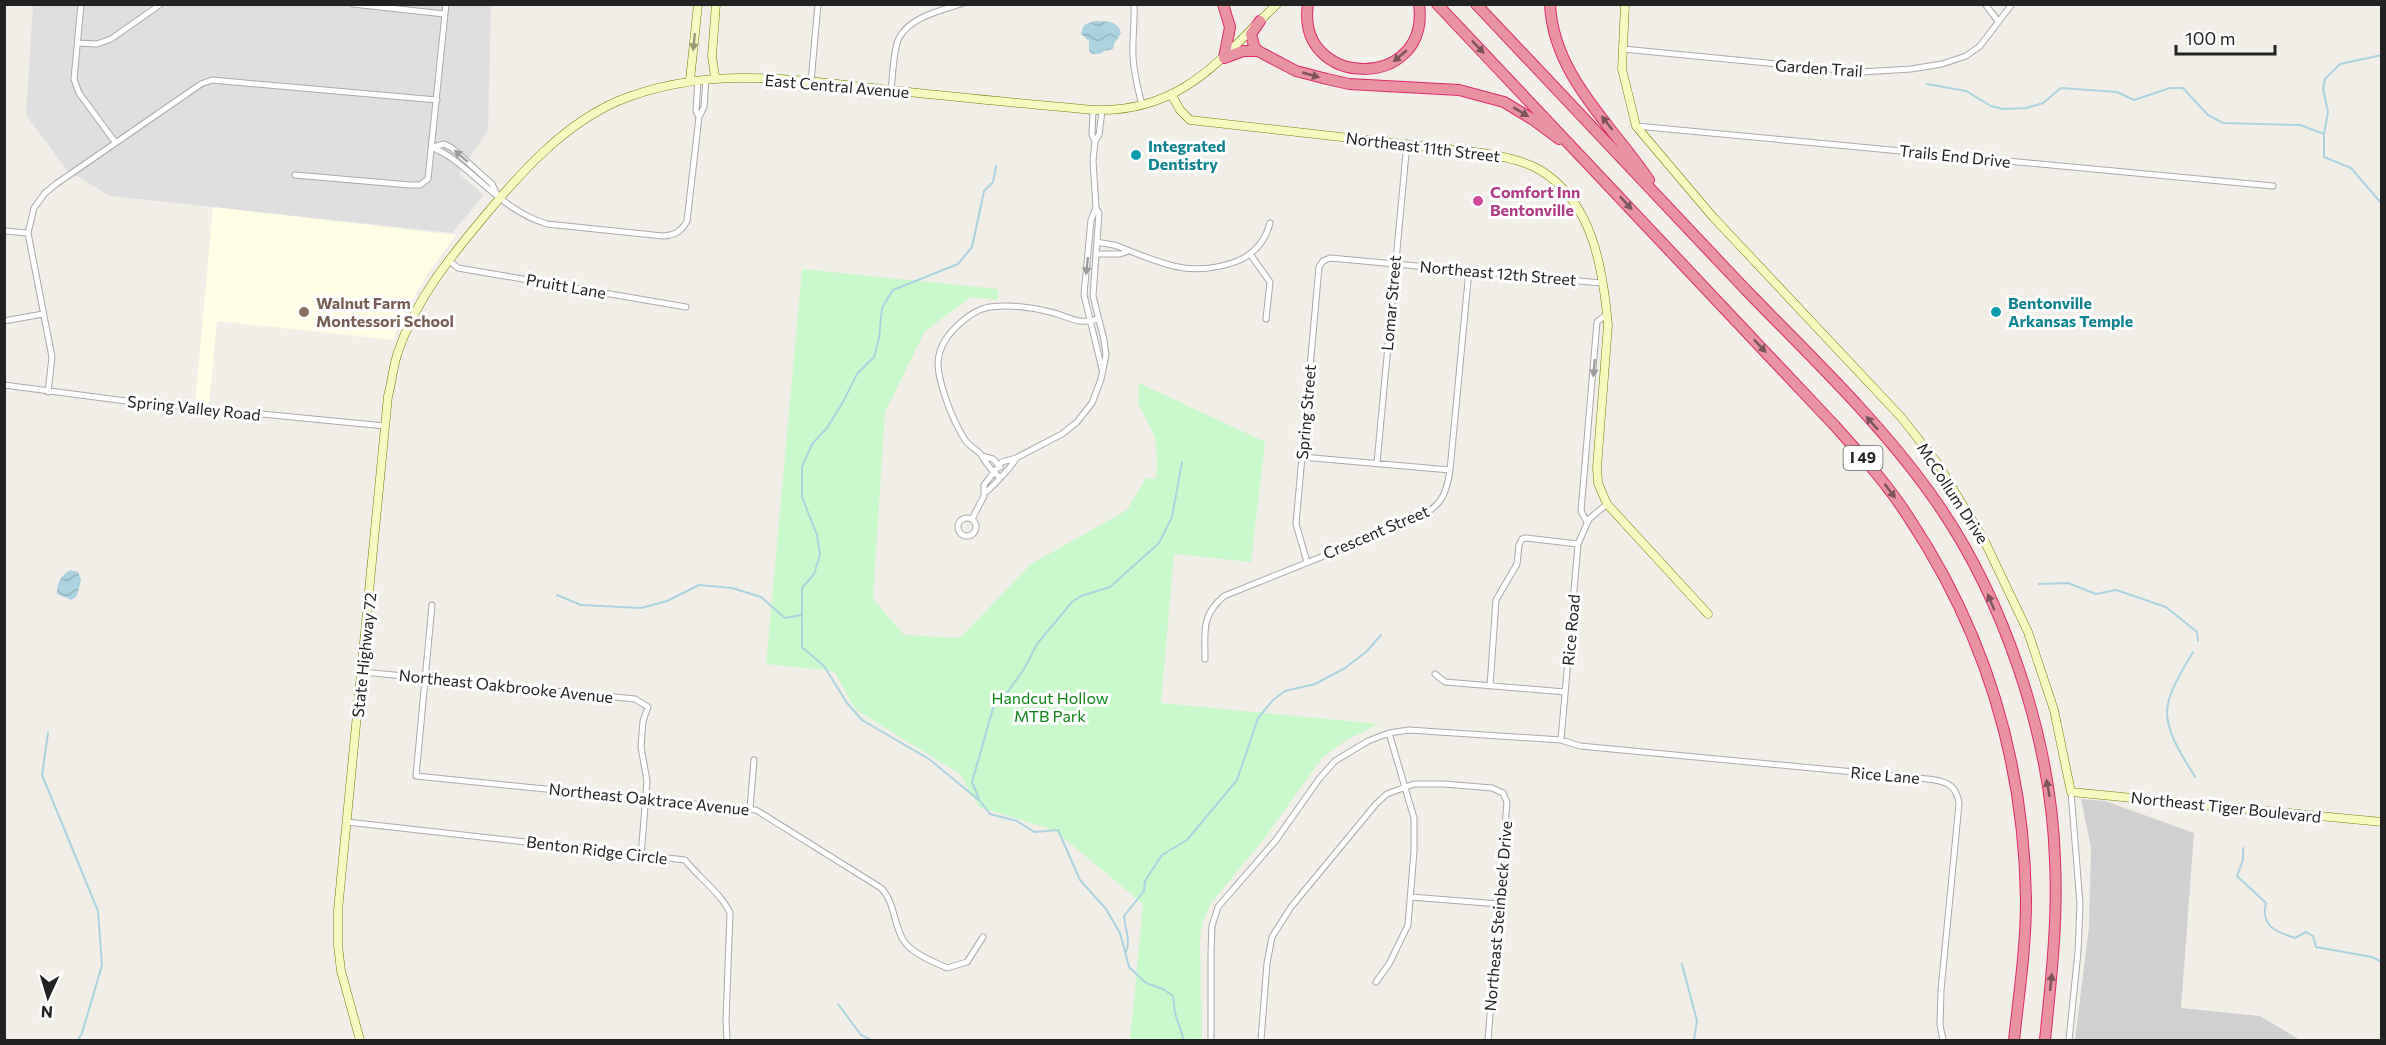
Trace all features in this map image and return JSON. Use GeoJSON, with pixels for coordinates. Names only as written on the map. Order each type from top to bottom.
{"type":"FeatureCollection","features":[{"type":"Feature","properties":{"kind":"highway"},"geometry":{"type":"LineString","coordinates":[[1223,4],[1230,27],[1224,58]]}},
{"type":"Feature","properties":{"kind":"highway"},"geometry":{"type":"LineString","coordinates":[[1308,4],[1309,28],[1322,52],[1337,64],[1347,68],[1366,70],[1384,66],[1406,52],[1418,30],[1419,4]]}},
{"type":"Feature","properties":{"kind":"highway","name":"I 49"},"geometry":{"type":"LineString","coordinates":[[1437,4],[1874,469],[1908,516],[1939,565],[1988,671],[2004,727],[2016,785],[2024,843],[2026,902],[2014,1041]]}},
{"type":"Feature","properties":{"kind":"highway","name":"I 49"},"geometry":{"type":"LineString","coordinates":[[1476,4],[1897,450],[1931,493],[1960,540],[1986,589],[2026,693],[2040,748],[2050,803],[2055,858],[2056,914],[2045,1041]]}},
{"type":"Feature","properties":{"kind":"highway"},"geometry":{"type":"LineString","coordinates":[[1550,4],[1556,39],[1570,73],[1636,160],[1665,205]]}},
{"type":"Feature","properties":{"kind":"highway"},"geometry":{"type":"LineString","coordinates":[[1257,51],[1251,34],[1260,21]]}},
{"type":"Feature","properties":{"kind":"highway"},"geometry":{"type":"LineString","coordinates":[[1224,58],[1243,51],[1257,51],[1296,71],[1349,84],[1459,90],[1504,102],[1532,118],[1602,177]]}},
{"type":"Feature","properties":{"kind":"street"},"geometry":{"type":"LineString","coordinates":[[81,4],[74,78],[79,93],[115,142]]}},
{"type":"Feature","properties":{"kind":"street"},"geometry":{"type":"LineString","coordinates":[[78,43],[97,44],[111,39],[161,4]]}},
{"type":"Feature","properties":{"kind":"street"},"geometry":{"type":"LineString","coordinates":[[353,4],[444,14]]}},
{"type":"Feature","properties":{"kind":"street"},"geometry":{"type":"LineString","coordinates":[[295,175],[420,185],[428,178],[446,4]]}},
{"type":"Feature","properties":{"kind":"street"},"geometry":{"type":"LineString","coordinates":[[433,147],[444,144],[452,148],[492,184],[500,198],[529,218],[547,224],[663,236],[674,235],[683,229],[687,221],[699,117],[704,107],[698,79],[698,4]]}},
{"type":"Feature","properties":{"kind":"street"},"geometry":{"type":"LineString","coordinates":[[715,77],[712,56],[716,4]]}},
{"type":"Feature","properties":{"kind":"street"},"geometry":{"type":"LineString","coordinates":[[811,82],[818,4]]}},
{"type":"Feature","properties":{"kind":"street"},"geometry":{"type":"LineString","coordinates":[[891,90],[898,40],[906,29],[917,20],[961,4]]}},
{"type":"Feature","properties":{"kind":"street"},"geometry":{"type":"LineString","coordinates":[[1134,4],[1133,55],[1135,78],[1142,105]]}},
{"type":"Feature","properties":{"kind":"street","name":"East Central Avenue"},"geometry":{"type":"LineString","coordinates":[[436,276],[500,198],[554,143],[591,115],[616,102],[650,90],[715,77],[811,82],[1097,111],[1142,105],[1189,86],[1224,58],[1277,4]]}},
{"type":"Feature","properties":{"kind":"street","name":"McCollum Drive"},"geometry":{"type":"LineString","coordinates":[[1625,4],[1622,69],[1636,126],[1713,216],[1901,417],[1938,464],[1985,542],[2028,632],[2054,710],[2071,792],[2080,904],[2078,952],[2069,1041]]}},
{"type":"Feature","properties":{"kind":"street"},"geometry":{"type":"LineString","coordinates":[[1985,4],[1998,21]]}},
{"type":"Feature","properties":{"kind":"street","name":"Garden Trail"},"geometry":{"type":"LineString","coordinates":[[1623,49],[1808,68],[1861,72],[1888,71],[1942,64],[1966,56],[1980,46],[2012,4]]}},
{"type":"Feature","properties":{"kind":"street"},"geometry":{"type":"LineString","coordinates":[[48,392],[52,357],[28,233],[33,208],[45,193],[115,142],[201,84],[212,80],[437,100]]}},
{"type":"Feature","properties":{"kind":"street","name":"Northeast 11th Street"},"geometry":{"type":"LineString","coordinates":[[1171,94],[1180,110],[1190,120],[1483,153],[1517,160],[1540,170],[1564,189],[1590,229],[1607,314],[1597,467],[1599,483],[1608,504],[1708,614]]}},
{"type":"Feature","properties":{"kind":"street"},"geometry":{"type":"LineString","coordinates":[[972,519],[984,493],[984,485],[999,465],[1050,441],[1077,422],[1092,403],[1105,363],[1106,348],[1093,296],[1099,213],[1096,208],[1092,179],[1095,141],[1092,135],[1097,111]]}},
{"type":"Feature","properties":{"kind":"street","name":"Trails End Drive"},"geometry":{"type":"LineString","coordinates":[[1636,126],[2273,186]]}},
{"type":"Feature","properties":{"kind":"street","name":"Lomar Street"},"geometry":{"type":"LineString","coordinates":[[1377,463],[1407,144]]}},
{"type":"Feature","properties":{"kind":"street"},"geometry":{"type":"LineString","coordinates":[[1096,208],[1091,220],[1085,304],[1102,369]]}},
{"type":"Feature","properties":{"kind":"street"},"geometry":{"type":"LineString","coordinates":[[1097,242],[1122,248],[1126,252],[1172,266],[1205,270],[1225,266],[1250,254],[1261,244],[1270,223]]}},
{"type":"Feature","properties":{"kind":"street"},"geometry":{"type":"LineString","coordinates":[[4,231],[28,233]]}},
{"type":"Feature","properties":{"kind":"street"},"geometry":{"type":"LineString","coordinates":[[1096,254],[1126,252]]}},
{"type":"Feature","properties":{"kind":"street"},"geometry":{"type":"LineString","coordinates":[[1250,254],[1270,282],[1266,319]]}},
{"type":"Feature","properties":{"kind":"street","name":"Northeast 12th Street"},"geometry":{"type":"LineString","coordinates":[[1323,261],[1330,258],[1601,283]]}},
{"type":"Feature","properties":{"kind":"street","name":"Pruitt Lane"},"geometry":{"type":"LineString","coordinates":[[448,260],[458,268],[686,307]]}},
{"type":"Feature","properties":{"kind":"street","name":"Spring Street"},"geometry":{"type":"LineString","coordinates":[[1306,562],[1296,524],[1320,267],[1323,261]]}},
{"type":"Feature","properties":{"kind":"street","name":"Crescent Street"},"geometry":{"type":"LineString","coordinates":[[1205,658],[1205,623],[1211,607],[1224,596],[1239,588],[1416,519],[1433,510],[1448,489],[1469,270]]}},
{"type":"Feature","properties":{"kind":"street","name":"State Highway 72"},"geometry":{"type":"LineString","coordinates":[[360,1041],[341,970],[338,910],[363,672],[385,426],[388,396],[398,353],[413,317],[436,276]]}},
{"type":"Feature","properties":{"kind":"street"},"geometry":{"type":"LineString","coordinates":[[1005,471],[988,456],[982,456],[967,444],[957,426],[936,370],[940,349],[950,333],[966,318],[977,311],[994,306],[1033,309],[1054,313],[1079,322],[1098,319]]}},
{"type":"Feature","properties":{"kind":"street"},"geometry":{"type":"LineString","coordinates":[[4,321],[43,314]]}},
{"type":"Feature","properties":{"kind":"street"},"geometry":{"type":"LineString","coordinates":[[1587,522],[1581,511],[1598,322],[1607,314]]}},
{"type":"Feature","properties":{"kind":"street","name":"Spring Valley Road"},"geometry":{"type":"LineString","coordinates":[[4,385],[48,392],[385,426]]}},
{"type":"Feature","properties":{"kind":"street"},"geometry":{"type":"LineString","coordinates":[[982,456],[983,463],[999,477]]}},
{"type":"Feature","properties":{"kind":"street"},"geometry":{"type":"LineString","coordinates":[[1302,457],[1450,470]]}},
{"type":"Feature","properties":{"kind":"street"},"geometry":{"type":"LineString","coordinates":[[984,493],[990,490],[1016,458]]}},
{"type":"Feature","properties":{"kind":"street","name":"Rice Road"},"geometry":{"type":"LineString","coordinates":[[1561,741],[1578,544],[1587,522],[1608,504]]}},
{"type":"Feature","properties":{"kind":"street"},"geometry":{"type":"LineString","coordinates":[[1490,686],[1496,600],[1517,564],[1522,539],[1578,544]]}},
{"type":"Feature","properties":{"kind":"street"},"geometry":{"type":"LineString","coordinates":[[425,678],[432,605]]}},
{"type":"Feature","properties":{"kind":"street","name":"Northeast Oakbrooke Avenue"},"geometry":{"type":"LineString","coordinates":[[363,672],[635,699],[648,707],[643,721],[641,747],[647,781],[646,799]]}},
{"type":"Feature","properties":{"kind":"street"},"geometry":{"type":"LineString","coordinates":[[1435,674],[1445,682],[1565,692]]}},
{"type":"Feature","properties":{"kind":"street","name":"Northeast Oaktrace Avenue"},"geometry":{"type":"LineString","coordinates":[[425,678],[416,776],[756,810],[881,888],[891,903],[906,944],[930,960],[947,968],[967,962],[983,937]]}},
{"type":"Feature","properties":{"kind":"street"},"geometry":{"type":"LineString","coordinates":[[1211,1041],[1210,953],[1212,926],[1218,907],[1276,840],[1319,779],[1335,761],[1351,750],[1389,733],[1409,730],[1561,741]]}},
{"type":"Feature","properties":{"kind":"street"},"geometry":{"type":"LineString","coordinates":[[1376,982],[1400,944],[1408,925],[1415,829],[1414,818],[1389,733]]}},
{"type":"Feature","properties":{"kind":"street","name":"Rice Lane"},"geometry":{"type":"LineString","coordinates":[[1561,741],[1580,746],[1928,779],[1952,785],[1958,794],[1959,804],[1940,1000],[1940,1025],[1943,1041]]}},
{"type":"Feature","properties":{"kind":"street"},"geometry":{"type":"LineString","coordinates":[[750,809],[754,760]]}},
{"type":"Feature","properties":{"kind":"street","name":"Northeast Steinbeck Drive"},"geometry":{"type":"LineString","coordinates":[[1405,788],[1414,784],[1434,783],[1492,788],[1503,793],[1508,805],[1488,1041]]}},
{"type":"Feature","properties":{"kind":"street"},"geometry":{"type":"LineString","coordinates":[[1261,1041],[1268,952],[1276,929],[1291,907],[1376,804],[1387,794],[1405,788]]}},
{"type":"Feature","properties":{"kind":"street","name":"Northeast Tiger Boulevard"},"geometry":{"type":"LineString","coordinates":[[2071,792],[2382,822]]}},
{"type":"Feature","properties":{"kind":"street"},"geometry":{"type":"LineString","coordinates":[[641,856],[646,799]]}},
{"type":"Feature","properties":{"kind":"street","name":"Benton Ridge Circle"},"geometry":{"type":"LineString","coordinates":[[347,822],[685,860],[701,879],[724,900],[730,914],[726,1020],[728,1041]]}},
{"type":"Feature","properties":{"kind":"street"},"geometry":{"type":"LineString","coordinates":[[1411,897],[1498,904]]}},
{"type":"Feature","properties":{"kind":"shaded area"},"geometry":{"type":"Polygon","coordinates":[[[33,5],[491,5],[488,130],[459,174],[484,195],[452,233],[110,196],[67,170],[26,115],[33,5]]]}},
{"type":"Feature","properties":{"kind":"shaded area","name":"Walnut Farm Montessori School"},"geometry":{"type":"Polygon","coordinates":[[[213,207],[456,235],[428,273],[409,305],[393,340],[217,321],[209,405],[195,404],[213,207]]]}},
{"type":"Feature","properties":{"kind":"shaded area"},"geometry":{"type":"Polygon","coordinates":[[[2081,799],[2105,801],[2194,833],[2181,1008],[2260,1016],[2300,1040],[2075,1040],[2089,927],[2091,847],[2081,799]]]}},
{"type":"Feature","properties":{"kind":"green space","name":"Handcut Hollow MTB Park"},"geometry":{"type":"Polygon","coordinates":[[[802,269],[998,289],[998,300],[971,297],[925,331],[885,412],[873,599],[904,635],[960,638],[1031,564],[1127,510],[1146,478],[1156,479],[1155,437],[1138,403],[1139,383],[1265,442],[1251,562],[1174,554],[1161,703],[1379,724],[1346,740],[1322,758],[1264,839],[1211,903],[1202,923],[1200,941],[1202,1040],[1130,1040],[1143,904],[1054,830],[979,807],[960,774],[855,709],[834,671],[766,664],[802,269]]]}},
{"type":"Feature","properties":{"kind":"water"},"geometry":{"type":"Polygon","coordinates":[[[1096,21],[1115,24],[1121,33],[1113,49],[1100,54],[1092,54],[1089,51],[1089,41],[1081,34],[1082,28],[1096,21]]]}},
{"type":"Feature","properties":{"kind":"water"},"geometry":{"type":"Polygon","coordinates":[[[70,570],[78,572],[81,580],[77,596],[71,600],[57,594],[60,580],[70,570]]]}},
{"type":"Feature","properties":{"kind":"waterway"},"geometry":{"type":"LineString","coordinates":[[2382,55],[2340,64],[2325,79],[2323,88],[2328,112],[2324,134],[2324,157],[2351,168],[2382,204]]}},
{"type":"Feature","properties":{"kind":"waterway"},"geometry":{"type":"LineString","coordinates":[[1927,84],[1966,91],[1991,106],[2003,109],[2026,108],[2043,103],[2061,88],[2117,92],[2134,100],[2170,88],[2183,88],[2208,115],[2223,123],[2300,125],[2324,134]]}},
{"type":"Feature","properties":{"kind":"waterway"},"geometry":{"type":"LineString","coordinates":[[996,166],[993,182],[984,191],[972,247],[958,264],[893,290],[882,308],[879,338],[874,357],[857,374],[827,428],[812,444],[802,467],[802,497],[817,535],[820,555],[814,574],[802,588],[802,647],[824,666],[847,703],[862,720],[929,759],[980,801],[990,814],[1017,821],[1034,832],[1058,830],[1080,880],[1106,909],[1120,933],[1129,967],[1146,983],[1163,989],[1173,996],[1175,1013],[1184,1040]]}},
{"type":"Feature","properties":{"kind":"waterway"},"geometry":{"type":"LineString","coordinates":[[979,799],[972,782],[994,705],[1007,693],[1024,669],[1037,644],[1072,602],[1081,596],[1110,587],[1159,543],[1172,517],[1182,462]]}},
{"type":"Feature","properties":{"kind":"waterway"},"geometry":{"type":"LineString","coordinates":[[2039,584],[2068,583],[2096,594],[2116,590],[2166,607],[2197,632],[2198,641]]}},
{"type":"Feature","properties":{"kind":"waterway"},"geometry":{"type":"LineString","coordinates":[[557,595],[581,605],[641,608],[667,601],[699,585],[732,588],[761,597],[785,618],[801,615]]}},
{"type":"Feature","properties":{"kind":"waterway"},"geometry":{"type":"LineString","coordinates":[[1126,952],[1128,939],[1124,916],[1144,891],[1145,881],[1162,855],[1187,840],[1237,780],[1258,718],[1273,700],[1285,691],[1315,684],[1345,668],[1367,651],[1381,635]]}},
{"type":"Feature","properties":{"kind":"waterway"},"geometry":{"type":"LineString","coordinates":[[2193,652],[2173,689],[2167,712],[2173,738],[2195,777]]}},
{"type":"Feature","properties":{"kind":"waterway"},"geometry":{"type":"LineString","coordinates":[[48,733],[42,775],[98,911],[102,965],[78,1040]]}},
{"type":"Feature","properties":{"kind":"waterway"},"geometry":{"type":"LineString","coordinates":[[2243,848],[2243,860],[2237,876],[2266,903],[2265,917],[2271,927],[2295,938],[2306,932],[2313,936],[2316,947],[2372,957],[2382,962]]}},
{"type":"Feature","properties":{"kind":"waterway"},"geometry":{"type":"LineString","coordinates":[[1682,964],[1697,1021],[1694,1040]]}},
{"type":"Feature","properties":{"kind":"waterway"},"geometry":{"type":"LineString","coordinates":[[838,1004],[861,1035],[871,1040]]}},
{"type":"Feature","properties":{"kind":"place","name":"Integrated Dentistry"},"geometry":{"type":"Point","coordinates":[1136,155]}},
{"type":"Feature","properties":{"kind":"place","name":"Comfort Inn Bentonville"},"geometry":{"type":"Point","coordinates":[1478,201]}},
{"type":"Feature","properties":{"kind":"place","name":"Walnut Farm Montessori School"},"geometry":{"type":"Point","coordinates":[304,312]}},
{"type":"Feature","properties":{"kind":"place","name":"Bentonville Arkansas Temple"},"geometry":{"type":"Point","coordinates":[1996,312]}}]}
